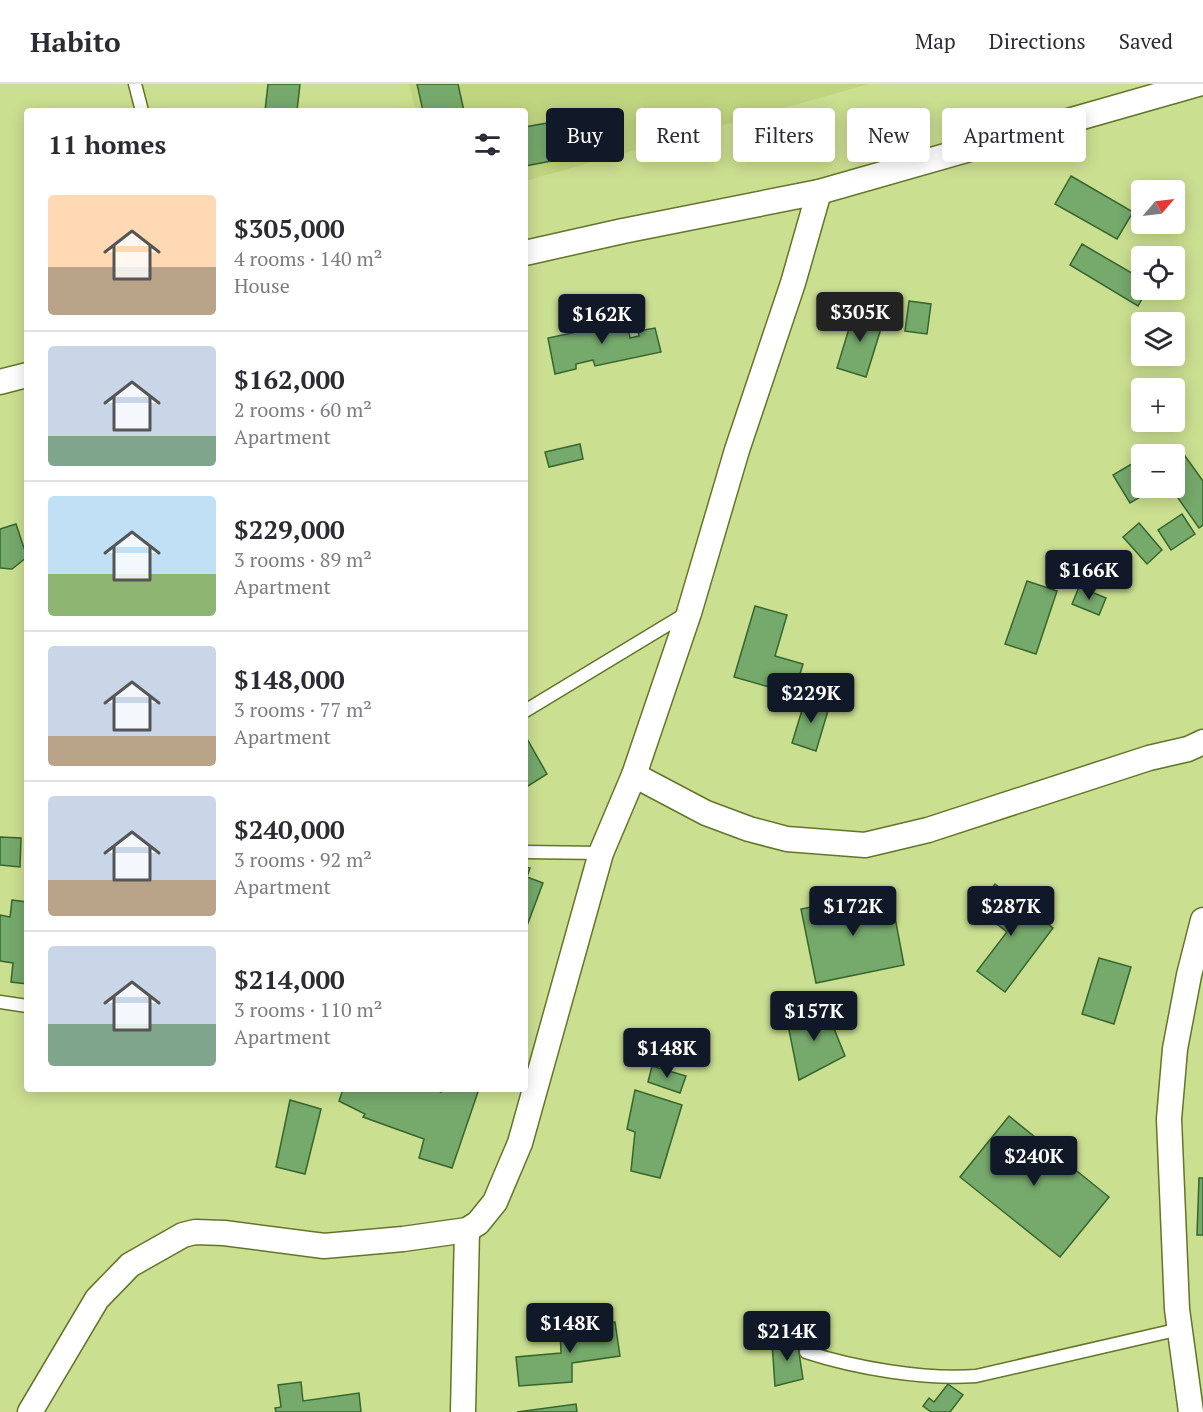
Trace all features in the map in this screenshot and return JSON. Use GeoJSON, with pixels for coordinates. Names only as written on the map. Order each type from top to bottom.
{"type":"FeatureCollection","features":[{"type":"Feature","properties":{"kind":"street"},"geometry":{"type":"LineString","coordinates":[[528,252],[635,228],[819,192],[1198,84]]}},
{"type":"Feature","properties":{"kind":"street"},"geometry":{"type":"LineString","coordinates":[[30,1412],[97,1299],[130,1265],[183,1235],[195,1232],[224,1233],[324,1246],[402,1239],[467,1230],[478,1223],[495,1202],[520,1143],[601,853],[634,775],[688,613],[737,450],[793,283],[819,192]]}},
{"type":"Feature","properties":{"kind":"street"},"geometry":{"type":"LineString","coordinates":[[0,382],[24,376]]}},
{"type":"Feature","properties":{"kind":"street"},"geometry":{"type":"LineString","coordinates":[[634,775],[706,813],[749,829],[787,838],[865,845],[928,830],[1149,758],[1188,749],[1203,742]]}},
{"type":"Feature","properties":{"kind":"street"},"geometry":{"type":"LineString","coordinates":[[1191,1412],[1180,1329],[1176,1276],[1169,1119],[1175,1049],[1189,975],[1203,920]]}},
{"type":"Feature","properties":{"kind":"street"},"geometry":{"type":"LineString","coordinates":[[463,1412],[467,1230]]}},
{"type":"Feature","properties":{"kind":"lane"},"geometry":{"type":"LineString","coordinates":[[135,84],[141,108]]}},
{"type":"Feature","properties":{"kind":"lane"},"geometry":{"type":"LineString","coordinates":[[528,709],[688,613]]}},
{"type":"Feature","properties":{"kind":"lane"},"geometry":{"type":"LineString","coordinates":[[528,852],[601,853]]}},
{"type":"Feature","properties":{"kind":"lane"},"geometry":{"type":"LineString","coordinates":[[0,1002],[24,1006]]}},
{"type":"Feature","properties":{"kind":"lane"},"geometry":{"type":"LineString","coordinates":[[806,1352],[856,1364],[935,1377],[956,1378],[976,1376],[1180,1329]]}},
{"type":"Feature","properties":{"kind":"shaded area"},"geometry":{"type":"Polygon","coordinates":[[[409,84],[869,84],[784,108],[733,108],[733,122],[721,126],[721,108],[636,108],[636,150],[624,153],[624,108],[546,108],[546,162],[592,162],[528,180],[528,108],[415,108],[409,84]]]}},
{"type":"Feature","properties":{"kind":"building"},"geometry":{"type":"Polygon","coordinates":[[[268,84],[300,84],[297,108],[265,108],[268,84]]]}},
{"type":"Feature","properties":{"kind":"building"},"geometry":{"type":"Polygon","coordinates":[[[417,84],[458,84],[463,108],[422,108],[417,84]]]}},
{"type":"Feature","properties":{"kind":"building"},"geometry":{"type":"Polygon","coordinates":[[[546,123],[546,162],[528,165],[528,126],[546,123]]]}},
{"type":"Feature","properties":{"kind":"building"},"geometry":{"type":"Polygon","coordinates":[[[1071,176],[1131,211],[1131,215],[1117,239],[1055,204],[1071,176]]]}},
{"type":"Feature","properties":{"kind":"building"},"geometry":{"type":"Polygon","coordinates":[[[1082,244],[1131,273],[1131,300],[1141,300],[1138,306],[1070,265],[1082,244]]]}},
{"type":"Feature","properties":{"kind":"building"},"geometry":{"type":"Polygon","coordinates":[[[909,301],[931,304],[927,334],[905,331],[909,301]]]}},
{"type":"Feature","properties":{"kind":"building"},"geometry":{"type":"Polygon","coordinates":[[[855,309],[884,319],[866,377],[837,368],[855,309]]]}},
{"type":"Feature","properties":{"kind":"building"},"geometry":{"type":"Polygon","coordinates":[[[626,314],[630,338],[639,336],[638,331],[655,328],[661,352],[595,366],[593,360],[576,364],[576,369],[555,374],[548,338],[591,329],[589,322],[626,314]]]}},
{"type":"Feature","properties":{"kind":"building"},"geometry":{"type":"Polygon","coordinates":[[[580,444],[583,459],[549,467],[545,452],[580,444]]]}},
{"type":"Feature","properties":{"kind":"building"},"geometry":{"type":"Polygon","coordinates":[[[1185,456],[1203,481],[1203,525],[1199,528],[1178,498],[1185,498],[1185,456]]]}},
{"type":"Feature","properties":{"kind":"building"},"geometry":{"type":"Polygon","coordinates":[[[1131,464],[1131,498],[1138,498],[1130,503],[1113,475],[1131,464]]]}},
{"type":"Feature","properties":{"kind":"building"},"geometry":{"type":"Polygon","coordinates":[[[1182,514],[1195,534],[1171,550],[1158,530],[1182,514]]]}},
{"type":"Feature","properties":{"kind":"building"},"geometry":{"type":"Polygon","coordinates":[[[1139,523],[1162,550],[1147,564],[1123,537],[1139,523]]]}},
{"type":"Feature","properties":{"kind":"building"},"geometry":{"type":"Polygon","coordinates":[[[16,524],[24,548],[24,559],[12,569],[0,568],[0,529],[16,524]]]}},
{"type":"Feature","properties":{"kind":"building"},"geometry":{"type":"Polygon","coordinates":[[[1027,581],[1057,591],[1036,654],[1005,644],[1027,581]]]}},
{"type":"Feature","properties":{"kind":"building"},"geometry":{"type":"Polygon","coordinates":[[[1079,587],[1106,598],[1099,615],[1072,604],[1079,587]]]}},
{"type":"Feature","properties":{"kind":"building"},"geometry":{"type":"Polygon","coordinates":[[[755,606],[787,615],[775,656],[803,664],[794,694],[734,677],[755,606]]]}},
{"type":"Feature","properties":{"kind":"building"},"geometry":{"type":"Polygon","coordinates":[[[806,697],[830,704],[816,751],[792,743],[806,697]]]}},
{"type":"Feature","properties":{"kind":"building"},"geometry":{"type":"Polygon","coordinates":[[[528,741],[547,774],[528,786],[528,741]]]}},
{"type":"Feature","properties":{"kind":"building"},"geometry":{"type":"Polygon","coordinates":[[[0,837],[21,838],[20,867],[0,865],[0,837]]]}},
{"type":"Feature","properties":{"kind":"building"},"geometry":{"type":"Polygon","coordinates":[[[528,877],[543,883],[528,923],[528,877]]]}},
{"type":"Feature","properties":{"kind":"building"},"geometry":{"type":"Polygon","coordinates":[[[995,884],[1053,928],[1005,992],[977,971],[1007,932],[976,908],[995,884]]]}},
{"type":"Feature","properties":{"kind":"building"},"geometry":{"type":"Polygon","coordinates":[[[890,891],[904,965],[816,983],[801,909],[890,891]]]}},
{"type":"Feature","properties":{"kind":"building"},"geometry":{"type":"Polygon","coordinates":[[[12,900],[24,902],[24,984],[11,982],[13,963],[0,961],[0,915],[10,917],[12,900]]]}},
{"type":"Feature","properties":{"kind":"building"},"geometry":{"type":"Polygon","coordinates":[[[1099,958],[1131,967],[1114,1024],[1082,1014],[1099,958]]]}},
{"type":"Feature","properties":{"kind":"building"},"geometry":{"type":"Polygon","coordinates":[[[825,1006],[845,1056],[799,1080],[787,1020],[825,1006]]]}},
{"type":"Feature","properties":{"kind":"building"},"geometry":{"type":"Polygon","coordinates":[[[652,1066],[686,1076],[680,1093],[648,1082],[652,1066]]]}},
{"type":"Feature","properties":{"kind":"building"},"geometry":{"type":"Polygon","coordinates":[[[635,1090],[682,1105],[660,1178],[631,1171],[635,1132],[627,1129],[635,1090]]]}},
{"type":"Feature","properties":{"kind":"building"},"geometry":{"type":"Polygon","coordinates":[[[342,1092],[478,1092],[452,1168],[419,1158],[424,1139],[363,1117],[365,1114],[339,1101],[342,1092]]]}},
{"type":"Feature","properties":{"kind":"building"},"geometry":{"type":"Polygon","coordinates":[[[290,1100],[321,1109],[305,1174],[276,1167],[290,1100]]]}},
{"type":"Feature","properties":{"kind":"building"},"geometry":{"type":"Polygon","coordinates":[[[1009,1116],[1109,1197],[1060,1257],[960,1177],[1009,1116]]]}},
{"type":"Feature","properties":{"kind":"building"},"geometry":{"type":"Polygon","coordinates":[[[1199,1178],[1203,1178],[1203,1235],[1197,1235],[1199,1178]]]}},
{"type":"Feature","properties":{"kind":"building"},"geometry":{"type":"Polygon","coordinates":[[[615,1322],[620,1356],[572,1363],[572,1382],[519,1386],[516,1357],[561,1353],[560,1326],[615,1322]]]}},
{"type":"Feature","properties":{"kind":"building"},"geometry":{"type":"Polygon","coordinates":[[[797,1340],[803,1379],[775,1386],[772,1343],[797,1340]]]}},
{"type":"Feature","properties":{"kind":"building"},"geometry":{"type":"Polygon","coordinates":[[[301,1382],[303,1401],[359,1393],[361,1412],[276,1412],[275,1408],[281,1407],[278,1385],[301,1382]]]}},
{"type":"Feature","properties":{"kind":"building"},"geometry":{"type":"Polygon","coordinates":[[[948,1384],[963,1395],[950,1412],[931,1412],[923,1406],[929,1398],[934,1402],[948,1384]]]}},
{"type":"Feature","properties":{"kind":"building"},"geometry":{"type":"Polygon","coordinates":[[[576,1404],[577,1412],[517,1412],[576,1404]]]}}]}
